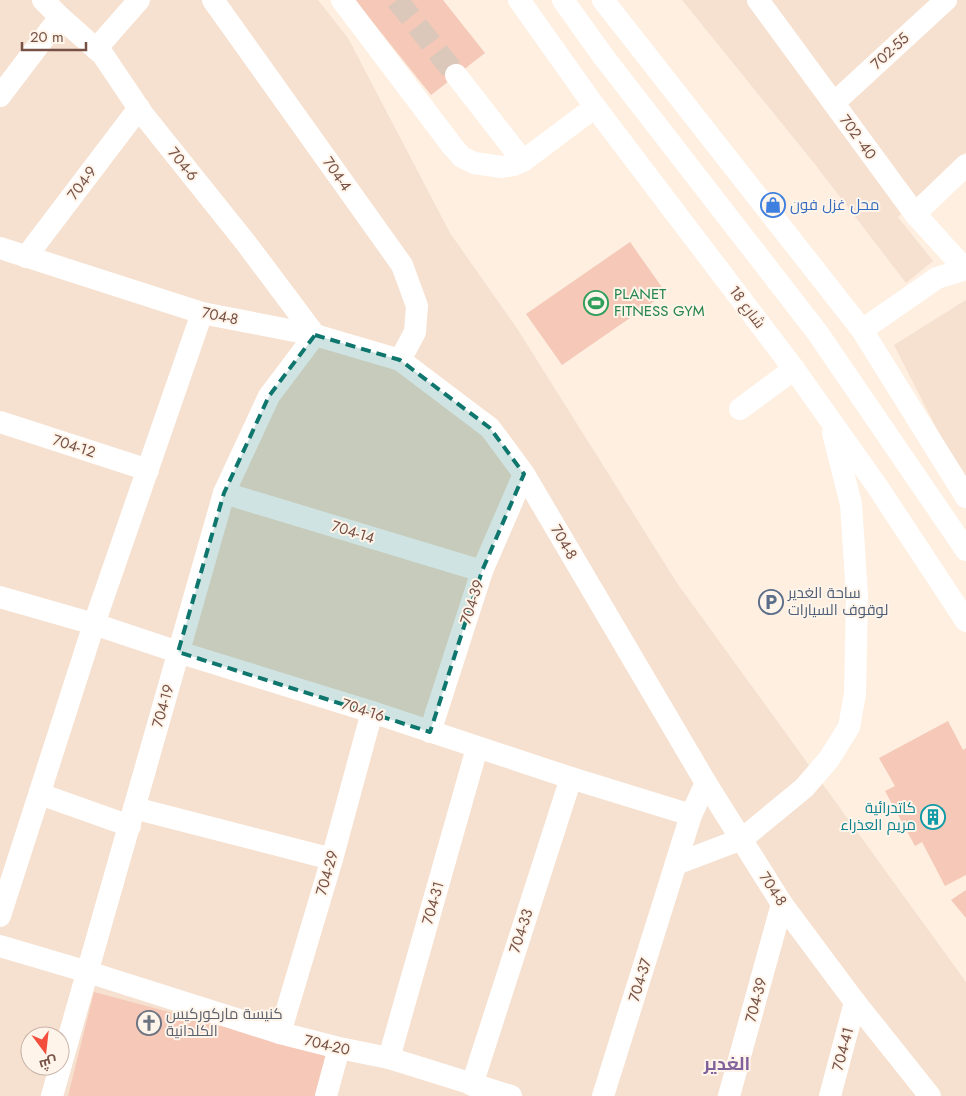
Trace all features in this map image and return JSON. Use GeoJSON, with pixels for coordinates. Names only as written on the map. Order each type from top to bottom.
{"type":"FeatureCollection","features":[{"type":"Feature","properties":{"kind":"street","name":"704-6"},"geometry":{"type":"LineString","coordinates":[[44,0],[60,17],[103,55],[139,108],[316,335]]}},
{"type":"Feature","properties":{"kind":"street"},"geometry":{"type":"LineString","coordinates":[[96,48],[139,0]]}},
{"type":"Feature","properties":{"kind":"street","name":"704-4"},"geometry":{"type":"LineString","coordinates":[[214,0],[402,265],[417,306],[415,332],[400,360]]}},
{"type":"Feature","properties":{"kind":"street"},"geometry":{"type":"LineString","coordinates":[[342,0],[452,147],[462,157],[474,163],[502,167],[523,162],[595,107]]}},
{"type":"Feature","properties":{"kind":"street","name":"شارع 18"},"geometry":{"type":"LineString","coordinates":[[519,0],[595,107],[794,369],[877,486],[966,622]]}},
{"type":"Feature","properties":{"kind":"street"},"geometry":{"type":"LineString","coordinates":[[563,0],[609,64],[817,332],[966,550]]}},
{"type":"Feature","properties":{"kind":"street"},"geometry":{"type":"LineString","coordinates":[[603,0],[862,330],[966,496]]}},
{"type":"Feature","properties":{"kind":"street","name":"702 -40"},"geometry":{"type":"LineString","coordinates":[[758,0],[915,214],[965,269]]}},
{"type":"Feature","properties":{"kind":"street","name":"702-55"},"geometry":{"type":"LineString","coordinates":[[834,103],[923,8],[946,0]]}},
{"type":"Feature","properties":{"kind":"street"},"geometry":{"type":"LineString","coordinates":[[0,96],[60,17]]}},
{"type":"Feature","properties":{"kind":"street"},"geometry":{"type":"LineString","coordinates":[[456,75],[523,162]]}},
{"type":"Feature","properties":{"kind":"street","name":"704-9"},"geometry":{"type":"LineString","coordinates":[[26,257],[139,108]]}},
{"type":"Feature","properties":{"kind":"street"},"geometry":{"type":"LineString","coordinates":[[915,214],[966,165]]}},
{"type":"Feature","properties":{"kind":"street","name":"704-8"},"geometry":{"type":"LineString","coordinates":[[0,248],[202,313],[316,335],[400,360],[490,428],[524,474],[706,783],[782,904],[855,1002],[930,1096]]}},
{"type":"Feature","properties":{"kind":"street"},"geometry":{"type":"LineString","coordinates":[[862,330],[937,278],[965,269]]}},
{"type":"Feature","properties":{"kind":"street"},"geometry":{"type":"LineString","coordinates":[[0,916],[94,624],[202,313]]}},
{"type":"Feature","properties":{"kind":"street","name":"704-19"},"geometry":{"type":"LineString","coordinates":[[52,1096],[224,493],[269,396],[316,335]]}},
{"type":"Feature","properties":{"kind":"street"},"geometry":{"type":"LineString","coordinates":[[740,408],[794,369]]}},
{"type":"Feature","properties":{"kind":"street"},"geometry":{"type":"LineString","coordinates":[[676,864],[742,839],[804,788],[829,759],[849,727],[855,694],[858,596],[851,504],[830,420]]}},
{"type":"Feature","properties":{"kind":"street","name":"704-12"},"geometry":{"type":"LineString","coordinates":[[0,422],[148,470]]}},
{"type":"Feature","properties":{"kind":"street","name":"704-39"},"geometry":{"type":"LineString","coordinates":[[430,732],[482,571],[524,474]]}},
{"type":"Feature","properties":{"kind":"street","name":"704-14"},"geometry":{"type":"LineString","coordinates":[[224,493],[482,571]]}},
{"type":"Feature","properties":{"kind":"street","name":"704-16"},"geometry":{"type":"LineString","coordinates":[[0,597],[94,624],[691,815]]}},
{"type":"Feature","properties":{"kind":"street","name":"704-29"},"geometry":{"type":"LineString","coordinates":[[280,1033],[332,859],[372,712]]}},
{"type":"Feature","properties":{"kind":"street","name":"704-31"},"geometry":{"type":"LineString","coordinates":[[389,1058],[477,748]]}},
{"type":"Feature","properties":{"kind":"street","name":"704-33"},"geometry":{"type":"LineString","coordinates":[[472,1085],[571,778]]}},
{"type":"Feature","properties":{"kind":"street"},"geometry":{"type":"LineString","coordinates":[[691,815],[706,783]]}},
{"type":"Feature","properties":{"kind":"street"},"geometry":{"type":"LineString","coordinates":[[40,794],[132,817],[332,859]]}},
{"type":"Feature","properties":{"kind":"street","name":"704-37"},"geometry":{"type":"LineString","coordinates":[[603,1096],[691,815]]}},
{"type":"Feature","properties":{"kind":"street","name":"704-39"},"geometry":{"type":"LineString","coordinates":[[730,1096],[782,904]]}},
{"type":"Feature","properties":{"kind":"street","name":"704-20"},"geometry":{"type":"LineString","coordinates":[[0,946],[280,1033],[389,1058],[511,1096]]}},
{"type":"Feature","properties":{"kind":"street","name":"704-41"},"geometry":{"type":"LineString","coordinates":[[830,1096],[855,1002]]}},
{"type":"Feature","properties":{"kind":"street"},"geometry":{"type":"LineString","coordinates":[[326,1096],[339,1048]]}},
{"type":"Feature","properties":{"kind":"highlighted area"},"geometry":{"type":"Polygon","coordinates":[[[315,335],[400,360],[490,428],[524,474],[482,571],[430,732],[178,652],[224,493],[269,396],[315,335]]]}},
{"type":"Feature","properties":{"kind":"shaded area"},"geometry":{"type":"Polygon","coordinates":[[[0,0],[318,0],[348,38],[450,233],[518,330],[677,583],[966,982],[966,1096],[0,1096],[0,0]]]}},
{"type":"Feature","properties":{"kind":"shaded area"},"geometry":{"type":"Polygon","coordinates":[[[682,0],[966,0],[966,152],[898,217],[933,261],[906,283],[814,163],[682,0]]]}},
{"type":"Feature","properties":{"kind":"shaded area"},"geometry":{"type":"Polygon","coordinates":[[[966,300],[966,486],[894,345],[966,300]]]}},
{"type":"Feature","properties":{"kind":"building"},"geometry":{"type":"Polygon","coordinates":[[[355,0],[443,0],[485,53],[431,95],[355,0]]]}},
{"type":"Feature","properties":{"kind":"building","name":"PLANET FITNESS GYM"},"geometry":{"type":"Polygon","coordinates":[[[630,242],[666,293],[562,365],[526,314],[630,242]]]}},
{"type":"Feature","properties":{"kind":"building","name":"كاتدرائية مريم العذراء"},"geometry":{"type":"Polygon","coordinates":[[[948,721],[963,750],[966,748],[966,875],[945,886],[922,842],[915,846],[885,791],[895,786],[879,758],[948,721]]]}},
{"type":"Feature","properties":{"kind":"building"},"geometry":{"type":"Polygon","coordinates":[[[966,890],[966,918],[951,900],[966,890]]]}},
{"type":"Feature","properties":{"kind":"building","name":"كنيسة ماركوركيس الكلدانية"},"geometry":{"type":"Polygon","coordinates":[[[94,992],[327,1054],[316,1096],[68,1096],[94,992]]]}},
{"type":"Feature","properties":{"kind":"tunnel"},"geometry":{"type":"LineString","coordinates":[[397,0],[456,75]]}},
{"type":"Feature","properties":{"kind":"place","name":"محل غزل فون"},"geometry":{"type":"Point","coordinates":[773,205]}},
{"type":"Feature","properties":{"kind":"place","name":"PLANET FITNESS GYM"},"geometry":{"type":"Point","coordinates":[596,303]}},
{"type":"Feature","properties":{"kind":"place","name":"ساحة الغدير لوقوف السيارات"},"geometry":{"type":"Point","coordinates":[771,602]}},
{"type":"Feature","properties":{"kind":"place","name":"كاتدرائية مريم العذراء"},"geometry":{"type":"Point","coordinates":[933,817]}},
{"type":"Feature","properties":{"kind":"place","name":"كنيسة ماركوركيس الكلدانية"},"geometry":{"type":"Point","coordinates":[149,1023]}},
{"type":"Feature","properties":{"kind":"district","name":"الغدير"},"geometry":{"type":"Point","coordinates":[727,1064]}}]}
